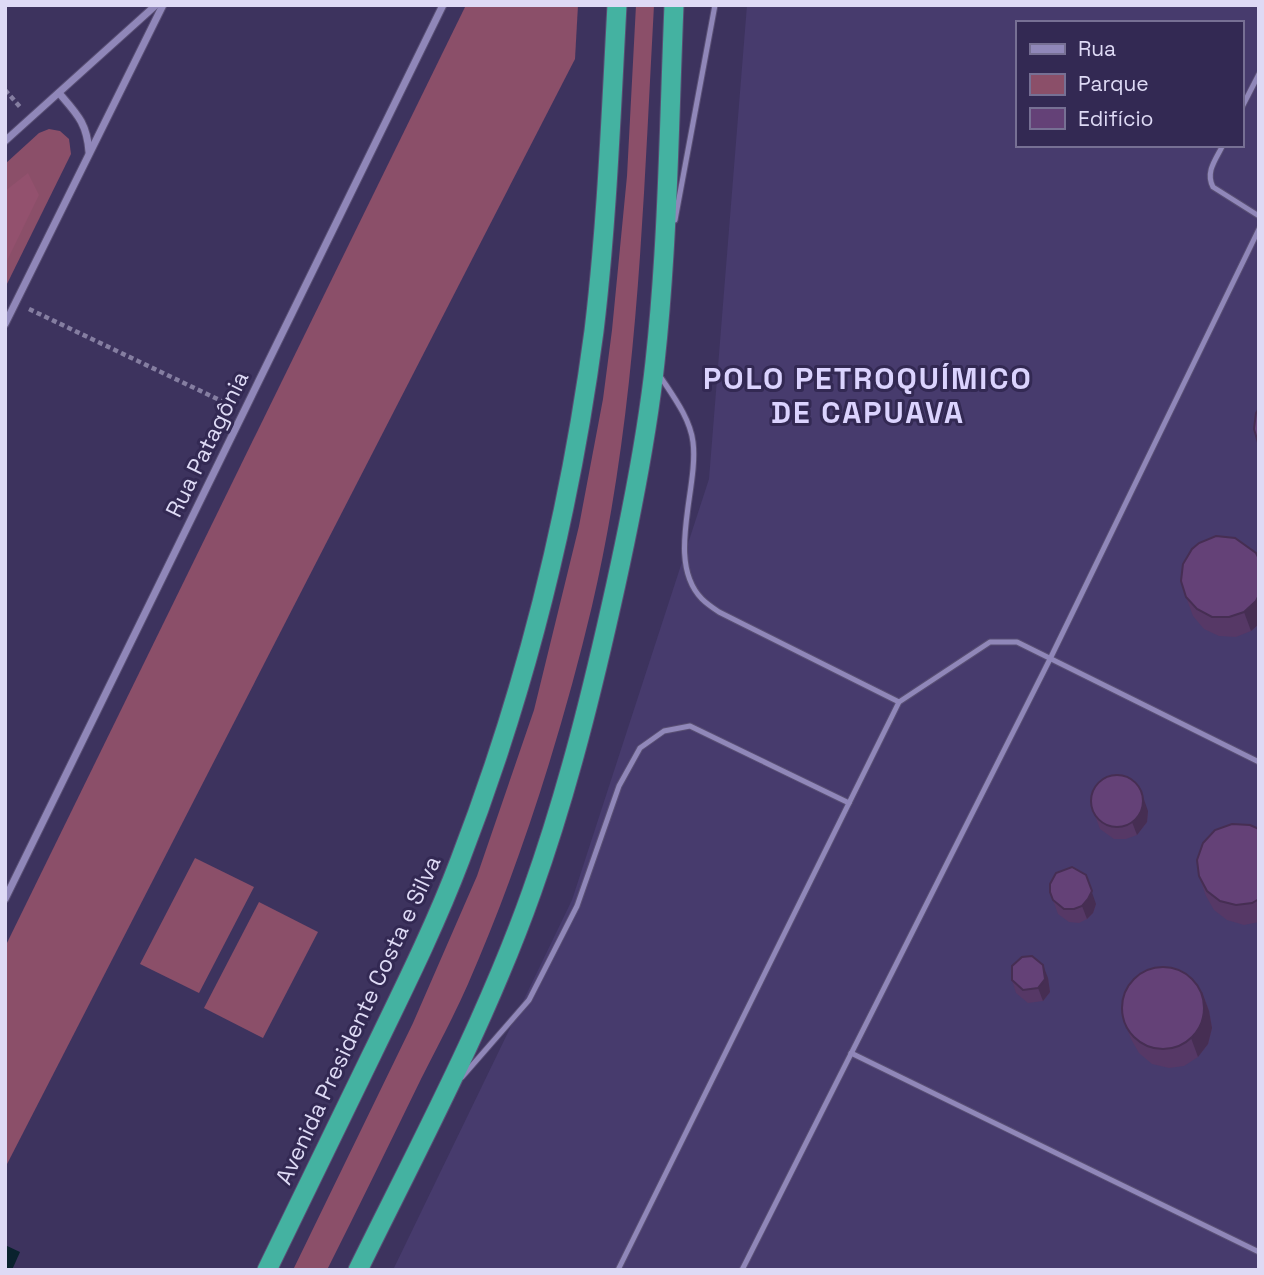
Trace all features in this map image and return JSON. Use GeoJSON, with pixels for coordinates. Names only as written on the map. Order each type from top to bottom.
{"type":"FeatureCollection","features":[{"type":"Feature","properties":{"kind":"highway","name":"Avenida Presidente Costa e Silva"},"geometry":{"type":"LineString","coordinates":[[267,1270],[432,932],[486,789],[532,644],[561,522],[594,329],[609,173],[617,5]]}},
{"type":"Feature","properties":{"kind":"highway"},"geometry":{"type":"LineString","coordinates":[[358,1270],[440,1103],[531,894],[555,822],[594,684],[635,496],[655,367],[663,285],[674,5]]}},
{"type":"Feature","properties":{"kind":"street"},"geometry":{"type":"LineString","coordinates":[[5,141],[156,5]]}},
{"type":"Feature","properties":{"kind":"street"},"geometry":{"type":"LineString","coordinates":[[5,324],[163,5]]}},
{"type":"Feature","properties":{"kind":"street","name":"Rua Patagônia"},"geometry":{"type":"LineString","coordinates":[[5,899],[443,5]]}},
{"type":"Feature","properties":{"kind":"street"},"geometry":{"type":"LineString","coordinates":[[59,93],[83,122],[88,136],[89,153]]}},
{"type":"Feature","properties":{"kind":"lane"},"geometry":{"type":"LineString","coordinates":[[663,285],[715,5]]}},
{"type":"Feature","properties":{"kind":"lane"},"geometry":{"type":"LineString","coordinates":[[1243,105],[1259,74]]}},
{"type":"Feature","properties":{"kind":"lane"},"geometry":{"type":"LineString","coordinates":[[1222,147],[1210,171],[1210,182],[1213,187],[1259,216]]}},
{"type":"Feature","properties":{"kind":"lane"},"geometry":{"type":"LineString","coordinates":[[742,1270],[1050,659],[1259,229]]}},
{"type":"Feature","properties":{"kind":"lane"},"geometry":{"type":"LineString","coordinates":[[655,367],[686,418],[693,442],[693,467],[685,536],[686,560],[690,578],[701,598],[719,612],[899,702]]}},
{"type":"Feature","properties":{"kind":"lane"},"geometry":{"type":"LineString","coordinates":[[618,1270],[899,702],[990,642],[1017,642],[1259,762]]}},
{"type":"Feature","properties":{"kind":"lane"},"geometry":{"type":"LineString","coordinates":[[440,1103],[528,1000],[577,906],[619,786],[640,748],[664,731],[690,726],[849,803]]}},
{"type":"Feature","properties":{"kind":"lane"},"geometry":{"type":"LineString","coordinates":[[851,1054],[1259,1252]]}},
{"type":"Feature","properties":{"kind":"path"},"geometry":{"type":"LineString","coordinates":[[16,302],[244,412]]}},
{"type":"Feature","properties":{"kind":"shaded area"},"geometry":{"type":"Polygon","coordinates":[[[747,5],[1259,5],[1259,1270],[393,1270],[572,900],[709,479],[747,5]]]}},
{"type":"Feature","properties":{"kind":"shaded area"},"geometry":{"type":"Polygon","coordinates":[[[28,173],[39,195],[5,265],[5,191],[28,173]]]}},
{"type":"Feature","properties":{"kind":"green space"},"geometry":{"type":"Polygon","coordinates":[[[466,5],[578,5],[575,59],[5,1168],[5,947],[466,5]]]}},
{"type":"Feature","properties":{"kind":"green space"},"geometry":{"type":"Polygon","coordinates":[[[636,5],[654,5],[642,231],[629,382],[607,532],[592,606],[567,701],[522,845],[487,939],[457,1008],[327,1270],[293,1270],[413,1023],[477,876],[534,710],[579,526],[603,399],[627,176],[636,5]]]}},
{"type":"Feature","properties":{"kind":"green space"},"geometry":{"type":"Polygon","coordinates":[[[49,129],[60,131],[69,139],[71,154],[5,288],[5,164],[39,133],[49,129]]]}},
{"type":"Feature","properties":{"kind":"green space"},"geometry":{"type":"Polygon","coordinates":[[[195,858],[254,887],[199,993],[140,964],[195,858]]]}},
{"type":"Feature","properties":{"kind":"green space"},"geometry":{"type":"Polygon","coordinates":[[[259,902],[318,932],[263,1038],[204,1008],[259,902]]]}},
{"type":"Feature","properties":{"kind":"water"},"geometry":{"type":"Polygon","coordinates":[[[5,1245],[20,1252],[12,1270],[5,1270],[5,1245]]]}},
{"type":"Feature","properties":{"kind":"building"},"geometry":{"type":"Polygon","coordinates":[[[1259,408],[1259,446],[1254,429],[1259,408]]]}},
{"type":"Feature","properties":{"kind":"building"},"geometry":{"type":"Polygon","coordinates":[[[1216,536],[1235,538],[1256,553],[1259,559],[1259,595],[1256,601],[1244,612],[1229,617],[1212,617],[1197,609],[1186,597],[1181,581],[1183,564],[1192,549],[1216,536]]]}},
{"type":"Feature","properties":{"kind":"building"},"geometry":{"type":"Polygon","coordinates":[[[1117,775],[1127,777],[1135,783],[1141,791],[1141,811],[1135,819],[1127,825],[1117,827],[1107,825],[1099,819],[1093,811],[1091,801],[1093,791],[1099,783],[1107,777],[1117,775]]]}},
{"type":"Feature","properties":{"kind":"building"},"geometry":{"type":"Polygon","coordinates":[[[1232,824],[1250,825],[1259,829],[1259,899],[1252,903],[1236,905],[1220,901],[1207,891],[1199,876],[1197,860],[1203,843],[1215,830],[1232,824]]]}},
{"type":"Feature","properties":{"kind":"building"},"geometry":{"type":"Polygon","coordinates":[[[1072,867],[1086,875],[1092,891],[1082,906],[1064,909],[1053,900],[1050,884],[1056,873],[1072,867]]]}},
{"type":"Feature","properties":{"kind":"building"},"geometry":{"type":"Polygon","coordinates":[[[1032,956],[1043,965],[1045,979],[1038,988],[1023,990],[1012,980],[1012,966],[1022,957],[1032,956]]]}},
{"type":"Feature","properties":{"kind":"building"},"geometry":{"type":"Polygon","coordinates":[[[1163,967],[1179,970],[1192,979],[1201,992],[1204,1008],[1201,1024],[1192,1037],[1179,1046],[1163,1049],[1147,1046],[1134,1037],[1125,1024],[1122,1008],[1125,992],[1134,979],[1147,970],[1163,967]]]}},
{"type":"Feature","properties":{"kind":"district","name":"POLO PETROQUÍMICO DE CAPUAVA"},"geometry":{"type":"Point","coordinates":[868,395]}}]}
